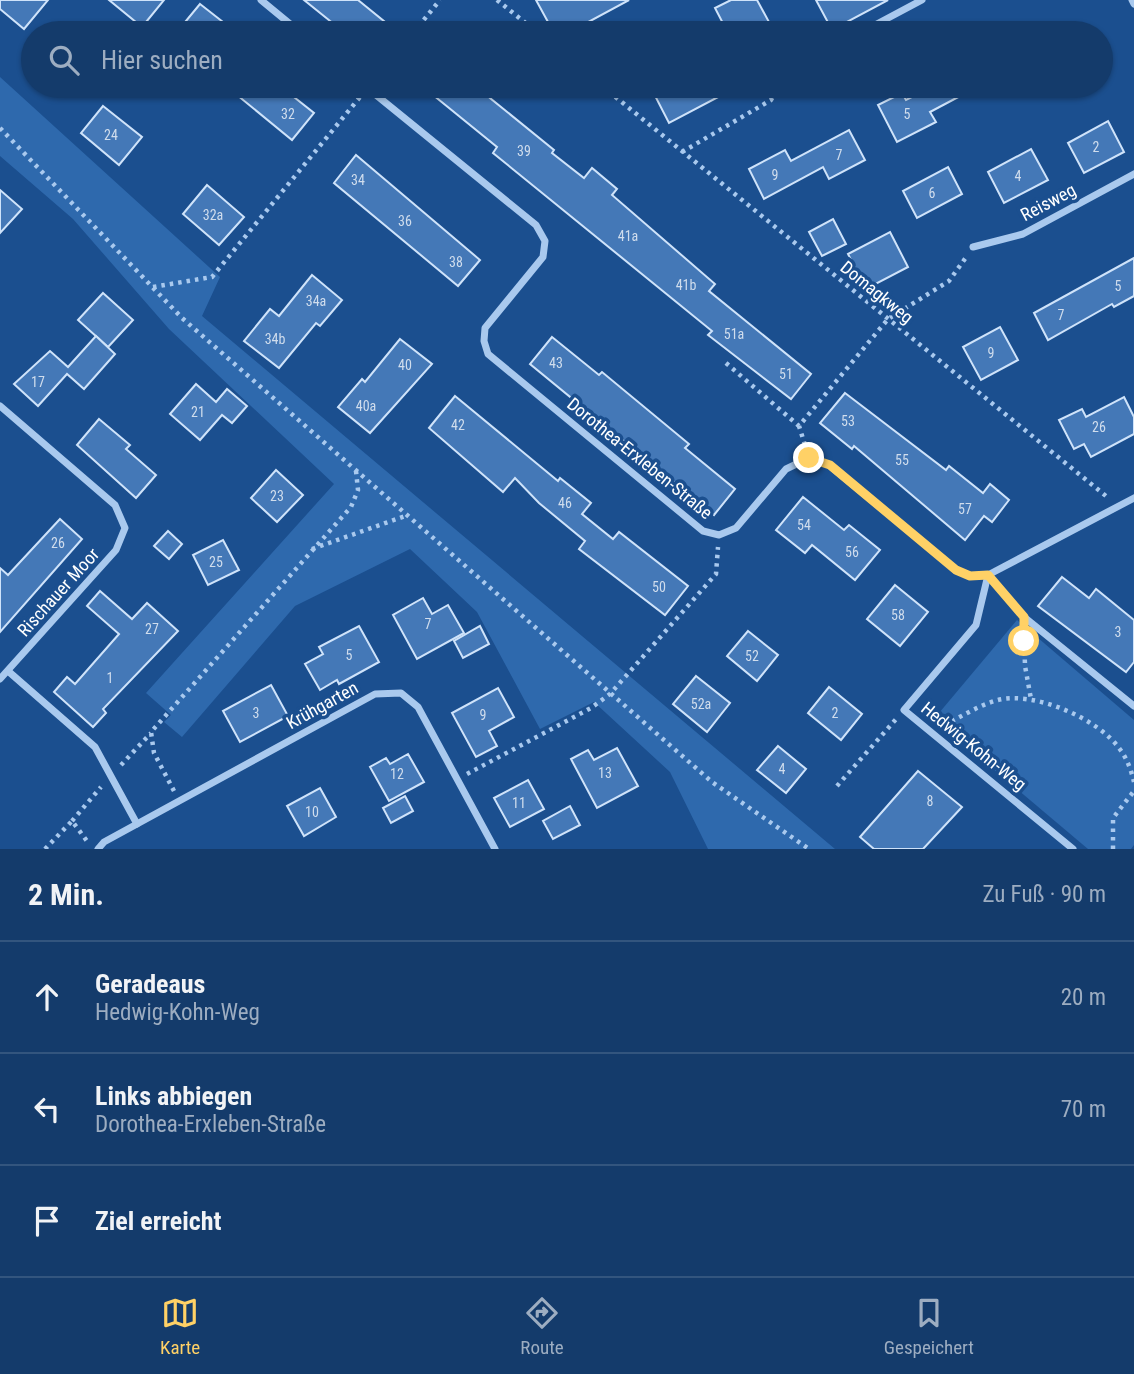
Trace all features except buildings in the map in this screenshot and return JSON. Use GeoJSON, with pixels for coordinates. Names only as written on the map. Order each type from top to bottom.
{"type":"FeatureCollection","features":[{"type":"Feature","properties":{"kind":"street"},"geometry":{"type":"LineString","coordinates":[[261,0],[286,21]]}},
{"type":"Feature","properties":{"kind":"street"},"geometry":{"type":"LineString","coordinates":[[883,21],[922,0]]}},
{"type":"Feature","properties":{"kind":"street","name":"Dorothea-Erxleben-Straße"},"geometry":{"type":"LineString","coordinates":[[380,98],[536,225],[545,241],[543,257],[485,328],[484,341],[488,354],[703,531],[719,535],[736,528],[786,469],[809,458]]}},
{"type":"Feature","properties":{"kind":"street","name":"Reisweg"},"geometry":{"type":"LineString","coordinates":[[973,247],[1023,234],[1134,174]]}},
{"type":"Feature","properties":{"kind":"street","name":"Rischauer Moor"},"geometry":{"type":"LineString","coordinates":[[0,406],[115,505],[125,528],[116,550],[0,679]]}},
{"type":"Feature","properties":{"kind":"street"},"geometry":{"type":"LineString","coordinates":[[809,458],[830,465],[956,570],[970,576],[988,575],[1134,498]]}},
{"type":"Feature","properties":{"kind":"street"},"geometry":{"type":"LineString","coordinates":[[988,575],[1024,617],[1134,706]]}},
{"type":"Feature","properties":{"kind":"street","name":"Hedwig-Kohn-Weg"},"geometry":{"type":"LineString","coordinates":[[988,575],[976,625],[904,709],[1073,849]]}},
{"type":"Feature","properties":{"kind":"street"},"geometry":{"type":"LineString","coordinates":[[8,671],[95,747],[137,824]]}},
{"type":"Feature","properties":{"kind":"street","name":"Krühgarten"},"geometry":{"type":"LineString","coordinates":[[98,849],[104,842],[375,694],[401,692],[418,707],[495,849]]}},
{"type":"Feature","properties":{"kind":"path"},"geometry":{"type":"LineString","coordinates":[[423,21],[440,0]]}},
{"type":"Feature","properties":{"kind":"path"},"geometry":{"type":"LineString","coordinates":[[497,0],[523,21]]}},
{"type":"Feature","properties":{"kind":"path"},"geometry":{"type":"LineString","coordinates":[[153,288],[212,277],[357,98]]}},
{"type":"Feature","properties":{"kind":"path","name":"Domagkweg"},"geometry":{"type":"LineString","coordinates":[[617,98],[1118,506]]}},
{"type":"Feature","properties":{"kind":"path"},"geometry":{"type":"LineString","coordinates":[[682,152],[772,98]]}},
{"type":"Feature","properties":{"kind":"path"},"geometry":{"type":"LineString","coordinates":[[0,128],[183,318],[712,782],[809,849]]}},
{"type":"Feature","properties":{"kind":"path"},"geometry":{"type":"LineString","coordinates":[[800,426],[888,319],[949,281],[973,247]]}},
{"type":"Feature","properties":{"kind":"path"},"geometry":{"type":"LineString","coordinates":[[726,363],[800,426],[809,458]]}},
{"type":"Feature","properties":{"kind":"path"},"geometry":{"type":"LineString","coordinates":[[179,801],[154,753],[151,732],[351,507],[358,490],[356,471]]}},
{"type":"Feature","properties":{"kind":"path"},"geometry":{"type":"LineString","coordinates":[[312,550],[408,515]]}},
{"type":"Feature","properties":{"kind":"path"},"geometry":{"type":"LineString","coordinates":[[457,780],[591,708],[610,694],[716,574],[719,535]]}},
{"type":"Feature","properties":{"kind":"path"},"geometry":{"type":"LineString","coordinates":[[1024,617],[1025,666],[1031,699]]}},
{"type":"Feature","properties":{"kind":"path"},"geometry":{"type":"LineString","coordinates":[[933,731],[999,700],[1031,699],[1079,716],[1118,746],[1130,765],[1134,782]]}},
{"type":"Feature","properties":{"kind":"path"},"geometry":{"type":"LineString","coordinates":[[838,786],[904,709]]}},
{"type":"Feature","properties":{"kind":"path"},"geometry":{"type":"LineString","coordinates":[[1113,849],[1113,818],[1134,791]]}},
{"type":"Feature","properties":{"kind":"path"},"geometry":{"type":"LineString","coordinates":[[45,849],[72,821],[80,827],[91,849]]}},
{"type":"Feature","properties":{"kind":"shaded area"},"geometry":{"type":"Polygon","coordinates":[[[0,77],[220,277],[202,316],[835,849],[708,849],[670,772],[594,702],[540,729],[477,612],[410,549],[295,606],[182,737],[164,722],[171,715],[146,693],[334,484],[169,329],[73,219],[0,156],[0,77]]]}},
{"type":"Feature","properties":{"kind":"shaded area"},"geometry":{"type":"Polygon","coordinates":[[[1017,620],[1134,720],[1134,845],[1131,849],[1088,849],[934,719],[1017,620]]]}},
{"type":"Feature","properties":{"kind":"route"},"geometry":{"type":"LineString","coordinates":[[809,458],[830,465],[956,570],[970,576],[988,575],[1024,617],[1024,641]]}}]}
